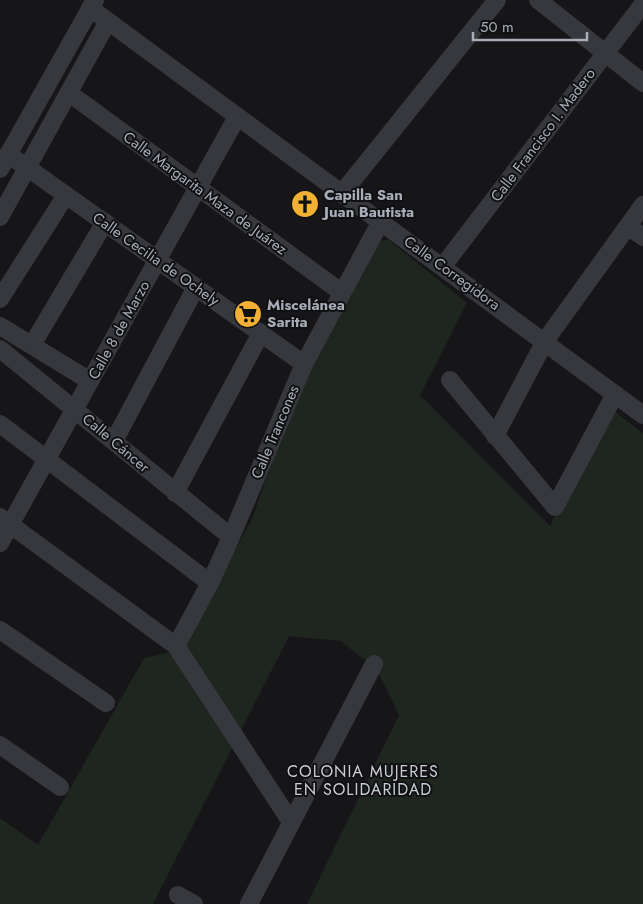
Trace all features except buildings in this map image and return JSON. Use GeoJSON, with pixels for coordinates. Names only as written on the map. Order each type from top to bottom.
{"type":"FeatureCollection","features":[{"type":"Feature","properties":{"kind":"street"},"geometry":{"type":"LineString","coordinates":[[343,192],[497,0]]}},
{"type":"Feature","properties":{"kind":"street"},"geometry":{"type":"LineString","coordinates":[[538,0],[643,83]]}},
{"type":"Feature","properties":{"kind":"street"},"geometry":{"type":"LineString","coordinates":[[4,162],[92,4]]}},
{"type":"Feature","properties":{"kind":"street","name":"Calle Corregidora"},"geometry":{"type":"LineString","coordinates":[[92,4],[107,23],[343,192],[643,415]]}},
{"type":"Feature","properties":{"kind":"street","name":"Calle Francisco I. Madero"},"geometry":{"type":"LineString","coordinates":[[443,266],[643,4]]}},
{"type":"Feature","properties":{"kind":"street"},"geometry":{"type":"LineString","coordinates":[[0,217],[107,23]]}},
{"type":"Feature","properties":{"kind":"street","name":"Calle Margarita Maza de Juárez"},"geometry":{"type":"LineString","coordinates":[[69,93],[341,292]]}},
{"type":"Feature","properties":{"kind":"street","name":"Calle 8 de Marzo"},"geometry":{"type":"LineString","coordinates":[[0,543],[5,520],[47,459],[237,117]]}},
{"type":"Feature","properties":{"kind":"street","name":"Calle Cecilia de Ochely"},"geometry":{"type":"LineString","coordinates":[[4,162],[28,168],[304,364]]}},
{"type":"Feature","properties":{"kind":"street"},"geometry":{"type":"LineString","coordinates":[[0,299],[66,194]]}},
{"type":"Feature","properties":{"kind":"street"},"geometry":{"type":"LineString","coordinates":[[495,436],[545,341],[608,252],[636,232],[643,205]]}},
{"type":"Feature","properties":{"kind":"street","name":"Calle Trancones"},"geometry":{"type":"LineString","coordinates":[[176,646],[210,583],[231,537],[304,364],[341,292],[381,221]]}},
{"type":"Feature","properties":{"kind":"street"},"geometry":{"type":"LineString","coordinates":[[32,345],[105,222]]}},
{"type":"Feature","properties":{"kind":"street"},"geometry":{"type":"LineString","coordinates":[[114,440],[196,287]]}},
{"type":"Feature","properties":{"kind":"street"},"geometry":{"type":"LineString","coordinates":[[0,326],[90,381]]}},
{"type":"Feature","properties":{"kind":"street"},"geometry":{"type":"LineString","coordinates":[[175,493],[261,333]]}},
{"type":"Feature","properties":{"kind":"street","name":"Calle Cáncer"},"geometry":{"type":"LineString","coordinates":[[0,349],[75,408],[175,493],[231,537]]}},
{"type":"Feature","properties":{"kind":"street"},"geometry":{"type":"LineString","coordinates":[[450,380],[555,507],[615,394]]}},
{"type":"Feature","properties":{"kind":"street"},"geometry":{"type":"LineString","coordinates":[[0,424],[210,583]]}},
{"type":"Feature","properties":{"kind":"street"},"geometry":{"type":"LineString","coordinates":[[5,520],[176,646],[291,822]]}},
{"type":"Feature","properties":{"kind":"street"},"geometry":{"type":"LineString","coordinates":[[0,630],[106,703]]}},
{"type":"Feature","properties":{"kind":"street"},"geometry":{"type":"LineString","coordinates":[[249,904],[374,664]]}},
{"type":"Feature","properties":{"kind":"street"},"geometry":{"type":"LineString","coordinates":[[0,744],[60,787]]}},
{"type":"Feature","properties":{"kind":"street"},"geometry":{"type":"LineString","coordinates":[[178,895],[194,904]]}},
{"type":"Feature","properties":{"kind":"shaded area"},"geometry":{"type":"Polygon","coordinates":[[[389,240],[467,303],[420,395],[550,526],[608,406],[643,433],[643,904],[307,904],[399,715],[376,668],[340,641],[289,636],[153,904],[0,904],[0,818],[38,845],[144,658],[180,650],[252,519],[302,376],[375,241],[389,240]]]}},
{"type":"Feature","properties":{"kind":"place","name":"Capilla San Juan Bautista"},"geometry":{"type":"Point","coordinates":[305,204]}},
{"type":"Feature","properties":{"kind":"place","name":"Miscelánea Sarita"},"geometry":{"type":"Point","coordinates":[248,314]}},
{"type":"Feature","properties":{"kind":"district","name":"COLONIA MUJERES EN SOLIDARIDAD"},"geometry":{"type":"Point","coordinates":[363,780]}}]}
